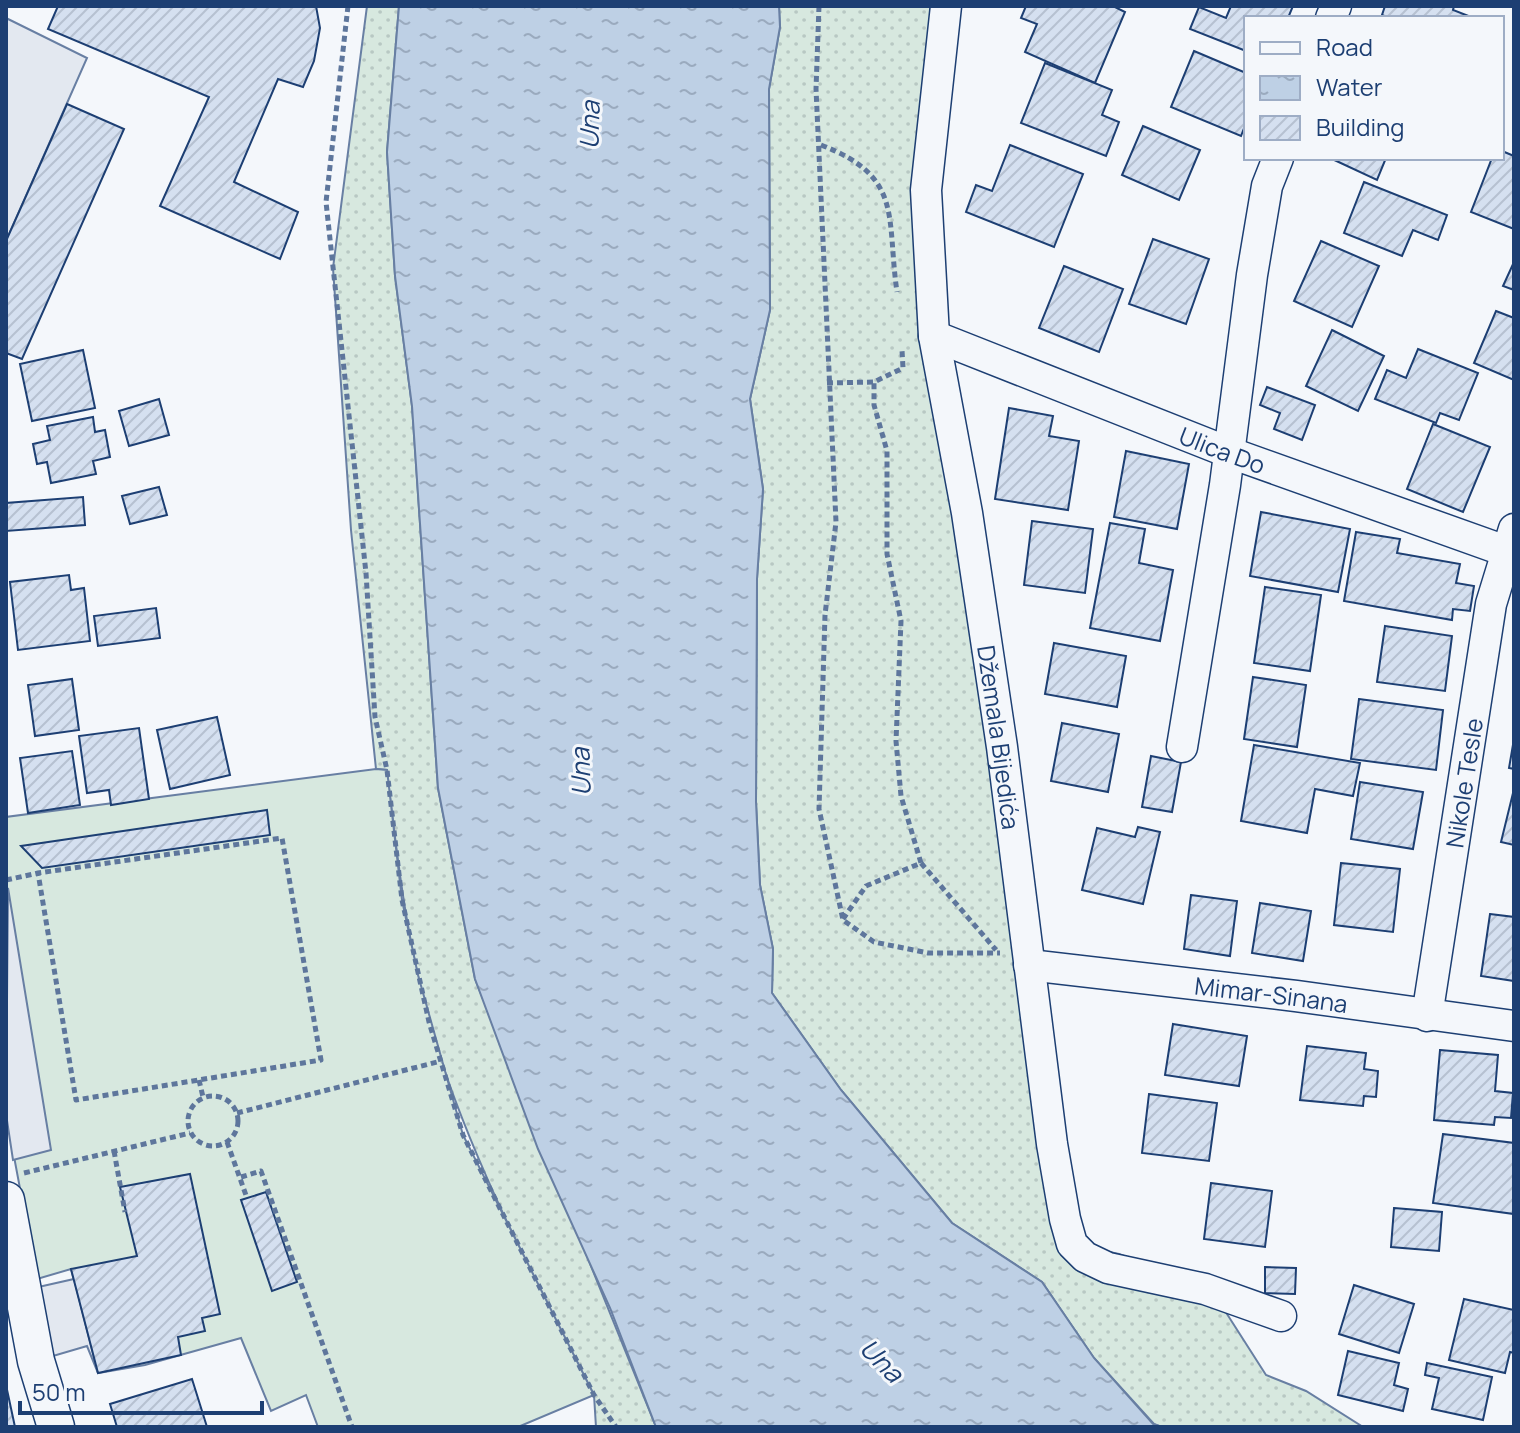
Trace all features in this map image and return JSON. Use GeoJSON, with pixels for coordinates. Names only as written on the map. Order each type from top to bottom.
{"type":"FeatureCollection","features":[{"type":"Feature","properties":{"kind":"street","name":"Džemala Bijedića"},"geometry":{"type":"LineString","coordinates":[[946,6],[934,87],[926,190],[934,336],[967,513],[1002,747],[1052,1144],[1072,1244],[1085,1257],[1108,1268],[1228,1295],[1281,1316]]}},
{"type":"Feature","properties":{"kind":"street"},"geometry":{"type":"LineString","coordinates":[[1182,747],[1252,275],[1267,186],[1277,160]]}},
{"type":"Feature","properties":{"kind":"street","name":"Ulica Do"},"geometry":{"type":"LineString","coordinates":[[934,336],[1228,452],[1511,544]]}},
{"type":"Feature","properties":{"kind":"street","name":"Nikole Tesle"},"geometry":{"type":"LineString","coordinates":[[1427,1016],[1491,604],[1511,544]]}},
{"type":"Feature","properties":{"kind":"street","name":"Mimar-Sinana"},"geometry":{"type":"LineString","coordinates":[[1029,965],[1296,996],[1514,1026]]}},
{"type":"Feature","properties":{"kind":"street"},"geometry":{"type":"LineString","coordinates":[[10,1187],[36,1361],[56,1427]]}},
{"type":"Feature","properties":{"kind":"path"},"geometry":{"type":"LineString","coordinates":[[348,6],[326,202],[366,573],[375,717],[387,770],[402,900],[441,1061],[463,1135],[594,1395],[616,1427]]}},
{"type":"Feature","properties":{"kind":"path"},"geometry":{"type":"LineString","coordinates":[[819,6],[816,89],[821,145],[827,383],[836,522],[825,615],[819,809],[843,920],[874,942],[928,953],[997,952],[1029,965]]}},
{"type":"Feature","properties":{"kind":"path"},"geometry":{"type":"LineString","coordinates":[[821,145],[854,158],[880,182],[889,208],[898,299]]}},
{"type":"Feature","properties":{"kind":"path"},"geometry":{"type":"LineString","coordinates":[[827,383],[874,382],[903,368],[901,340]]}},
{"type":"Feature","properties":{"kind":"path"},"geometry":{"type":"LineString","coordinates":[[874,382],[874,405],[887,451],[887,554],[901,621],[896,741],[901,796],[921,863],[997,952]]}},
{"type":"Feature","properties":{"kind":"path"},"geometry":{"type":"LineString","coordinates":[[6,880],[38,873],[282,838],[321,1060],[76,1100],[38,873]]}},
{"type":"Feature","properties":{"kind":"path"},"geometry":{"type":"LineString","coordinates":[[843,920],[866,886],[921,863]]}},
{"type":"Feature","properties":{"kind":"path"},"geometry":{"type":"LineString","coordinates":[[237,1113],[441,1061]]}},
{"type":"Feature","properties":{"kind":"path"},"geometry":{"type":"LineString","coordinates":[[199,1080],[203,1097]]}},
{"type":"Feature","properties":{"kind":"path"},"geometry":{"type":"LineString","coordinates":[[220,1096],[234,1105],[237,1130],[227,1142],[211,1147],[202,1144],[190,1133],[188,1116],[203,1097],[220,1096]]}},
{"type":"Feature","properties":{"kind":"path"},"geometry":{"type":"LineString","coordinates":[[10,1187],[114,1151],[190,1133]]}},
{"type":"Feature","properties":{"kind":"path"},"geometry":{"type":"LineString","coordinates":[[227,1142],[247,1198]]}},
{"type":"Feature","properties":{"kind":"path"},"geometry":{"type":"LineString","coordinates":[[114,1151],[125,1212]]}},
{"type":"Feature","properties":{"kind":"path"},"geometry":{"type":"LineString","coordinates":[[241,1177],[261,1171],[352,1427]]}},
{"type":"Feature","properties":{"kind":"shaded area"},"geometry":{"type":"Polygon","coordinates":[[[367,6],[399,6],[387,152],[395,276],[412,406],[438,788],[475,979],[656,1427],[596,1427],[594,1395],[512,1232],[457,1106],[431,1027],[413,955],[387,770],[376,769],[351,530],[333,268],[367,6]]]}},
{"type":"Feature","properties":{"kind":"shaded area"},"geometry":{"type":"Polygon","coordinates":[[[779,6],[946,6],[926,190],[1072,1244],[1119,1254],[1211,1289],[1266,1375],[1306,1391],[1363,1427],[1162,1427],[1154,1424],[1094,1358],[1042,1282],[952,1223],[841,1090],[772,993],[773,949],[760,885],[756,802],[757,579],[763,489],[750,399],[770,310],[769,89],[780,27],[779,6]]]}},
{"type":"Feature","properties":{"kind":"shaded area"},"geometry":{"type":"Polygon","coordinates":[[[6,18],[87,58],[6,241],[6,18]]]}},
{"type":"Feature","properties":{"kind":"shaded area"},"geometry":{"type":"Polygon","coordinates":[[[387,770],[402,900],[418,975],[463,1135],[594,1395],[518,1427],[318,1427],[306,1395],[271,1411],[241,1338],[145,1365],[98,1373],[71,1269],[37,1279],[6,1114],[6,817],[387,770]]]}},
{"type":"Feature","properties":{"kind":"shaded area"},"geometry":{"type":"Polygon","coordinates":[[[8,888],[51,1150],[13,1160],[6,1114],[8,888]]]}},
{"type":"Feature","properties":{"kind":"shaded area"},"geometry":{"type":"Polygon","coordinates":[[[74,1279],[98,1373],[87,1346],[36,1361],[25,1290],[74,1279]]]}},
{"type":"Feature","properties":{"kind":"water","name":"Una"},"geometry":{"type":"Polygon","coordinates":[[[399,6],[779,6],[780,27],[769,89],[770,310],[750,399],[763,489],[757,579],[756,802],[760,885],[773,949],[772,993],[841,1090],[952,1223],[1042,1282],[1094,1358],[1153,1424],[1162,1427],[656,1427],[610,1308],[538,1149],[475,979],[438,788],[412,406],[395,276],[387,152],[399,6]]]}},
{"type":"Feature","properties":{"kind":"building"},"geometry":{"type":"Polygon","coordinates":[[[58,6],[316,6],[320,28],[314,61],[303,87],[278,79],[234,182],[298,212],[280,259],[160,206],[209,97],[48,29],[58,6]]]}},
{"type":"Feature","properties":{"kind":"building"},"geometry":{"type":"Polygon","coordinates":[[[1026,6],[1113,6],[1125,12],[1095,83],[1025,52],[1037,24],[1021,18],[1026,6]]]}},
{"type":"Feature","properties":{"kind":"building"},"geometry":{"type":"Polygon","coordinates":[[[1231,6],[1293,6],[1289,16],[1244,16],[1244,50],[1190,29],[1199,7],[1226,18],[1231,6]]]}},
{"type":"Feature","properties":{"kind":"building"},"geometry":{"type":"Polygon","coordinates":[[[1385,6],[1454,6],[1453,10],[1468,16],[1384,16],[1385,6]]]}},
{"type":"Feature","properties":{"kind":"building"},"geometry":{"type":"Polygon","coordinates":[[[1194,51],[1244,72],[1244,128],[1241,136],[1171,107],[1194,51]]]}},
{"type":"Feature","properties":{"kind":"building"},"geometry":{"type":"Polygon","coordinates":[[[1045,63],[1112,90],[1102,115],[1119,122],[1106,156],[1021,123],[1045,63]]]}},
{"type":"Feature","properties":{"kind":"building"},"geometry":{"type":"Polygon","coordinates":[[[67,104],[124,129],[22,359],[6,353],[6,241],[67,104]]]}},
{"type":"Feature","properties":{"kind":"building"},"geometry":{"type":"Polygon","coordinates":[[[1143,126],[1200,150],[1179,200],[1122,175],[1143,126]]]}},
{"type":"Feature","properties":{"kind":"building"},"geometry":{"type":"Polygon","coordinates":[[[1010,145],[1083,174],[1054,247],[966,212],[976,185],[992,191],[1010,145]]]}},
{"type":"Feature","properties":{"kind":"building"},"geometry":{"type":"Polygon","coordinates":[[[1504,152],[1514,156],[1514,229],[1471,212],[1491,160],[1504,160],[1504,152]]]}},
{"type":"Feature","properties":{"kind":"building"},"geometry":{"type":"Polygon","coordinates":[[[1334,160],[1385,160],[1377,180],[1334,160]]]}},
{"type":"Feature","properties":{"kind":"building"},"geometry":{"type":"Polygon","coordinates":[[[1364,182],[1447,215],[1438,240],[1413,230],[1402,256],[1344,233],[1364,182]]]}},
{"type":"Feature","properties":{"kind":"building"},"geometry":{"type":"Polygon","coordinates":[[[1153,239],[1209,259],[1186,324],[1129,304],[1153,239]]]}},
{"type":"Feature","properties":{"kind":"building"},"geometry":{"type":"Polygon","coordinates":[[[1321,241],[1379,266],[1352,327],[1294,301],[1321,241]]]}},
{"type":"Feature","properties":{"kind":"building"},"geometry":{"type":"Polygon","coordinates":[[[1514,262],[1514,290],[1503,286],[1514,262]]]}},
{"type":"Feature","properties":{"kind":"building"},"geometry":{"type":"Polygon","coordinates":[[[1064,266],[1123,289],[1099,352],[1039,328],[1064,266]]]}},
{"type":"Feature","properties":{"kind":"building"},"geometry":{"type":"Polygon","coordinates":[[[1496,311],[1514,318],[1514,380],[1474,363],[1496,311]]]}},
{"type":"Feature","properties":{"kind":"building"},"geometry":{"type":"Polygon","coordinates":[[[1332,330],[1384,356],[1358,411],[1306,386],[1332,330]]]}},
{"type":"Feature","properties":{"kind":"building"},"geometry":{"type":"Polygon","coordinates":[[[1418,349],[1478,373],[1459,420],[1440,413],[1436,423],[1375,399],[1387,370],[1406,378],[1418,349]]]}},
{"type":"Feature","properties":{"kind":"building"},"geometry":{"type":"Polygon","coordinates":[[[83,350],[95,408],[32,421],[20,364],[83,350]]]}},
{"type":"Feature","properties":{"kind":"building"},"geometry":{"type":"Polygon","coordinates":[[[1267,387],[1315,405],[1302,440],[1274,429],[1280,413],[1260,405],[1267,387]]]}},
{"type":"Feature","properties":{"kind":"building"},"geometry":{"type":"Polygon","coordinates":[[[159,399],[169,435],[129,446],[119,411],[159,399]]]}},
{"type":"Feature","properties":{"kind":"building"},"geometry":{"type":"Polygon","coordinates":[[[1009,408],[1053,416],[1049,436],[1079,441],[1068,510],[995,499],[1009,408]]]}},
{"type":"Feature","properties":{"kind":"building"},"geometry":{"type":"Polygon","coordinates":[[[93,417],[95,432],[105,430],[110,457],[93,461],[96,474],[51,483],[47,462],[37,464],[33,444],[50,440],[47,426],[93,417]]]}},
{"type":"Feature","properties":{"kind":"building"},"geometry":{"type":"Polygon","coordinates":[[[1433,424],[1490,447],[1463,512],[1407,489],[1433,424]]]}},
{"type":"Feature","properties":{"kind":"building"},"geometry":{"type":"Polygon","coordinates":[[[1126,451],[1189,464],[1177,529],[1114,517],[1126,451]]]}},
{"type":"Feature","properties":{"kind":"building"},"geometry":{"type":"Polygon","coordinates":[[[159,487],[167,515],[130,524],[122,496],[159,487]]]}},
{"type":"Feature","properties":{"kind":"building"},"geometry":{"type":"Polygon","coordinates":[[[83,497],[85,525],[6,531],[6,503],[83,497]]]}},
{"type":"Feature","properties":{"kind":"building"},"geometry":{"type":"Polygon","coordinates":[[[1261,512],[1350,529],[1338,592],[1250,576],[1261,512]]]}},
{"type":"Feature","properties":{"kind":"building"},"geometry":{"type":"Polygon","coordinates":[[[1032,521],[1093,529],[1085,593],[1024,585],[1032,521]]]}},
{"type":"Feature","properties":{"kind":"building"},"geometry":{"type":"Polygon","coordinates":[[[1110,523],[1145,529],[1139,563],[1173,570],[1160,641],[1090,628],[1110,523]]]}},
{"type":"Feature","properties":{"kind":"building"},"geometry":{"type":"Polygon","coordinates":[[[1356,532],[1400,539],[1397,553],[1460,564],[1456,583],[1474,586],[1470,611],[1453,609],[1452,620],[1344,601],[1356,532]]]}},
{"type":"Feature","properties":{"kind":"building"},"geometry":{"type":"Polygon","coordinates":[[[69,575],[71,590],[84,588],[90,641],[18,650],[10,582],[69,575]]]}},
{"type":"Feature","properties":{"kind":"building"},"geometry":{"type":"Polygon","coordinates":[[[1265,587],[1321,595],[1310,671],[1254,663],[1265,587]]]}},
{"type":"Feature","properties":{"kind":"building"},"geometry":{"type":"Polygon","coordinates":[[[156,608],[160,638],[98,646],[94,616],[156,608]]]}},
{"type":"Feature","properties":{"kind":"building"},"geometry":{"type":"Polygon","coordinates":[[[1385,626],[1452,636],[1445,691],[1377,682],[1385,626]]]}},
{"type":"Feature","properties":{"kind":"building"},"geometry":{"type":"Polygon","coordinates":[[[1054,643],[1126,656],[1117,707],[1045,694],[1054,643]]]}},
{"type":"Feature","properties":{"kind":"building"},"geometry":{"type":"Polygon","coordinates":[[[1253,677],[1306,685],[1297,747],[1244,739],[1253,677]]]}},
{"type":"Feature","properties":{"kind":"building"},"geometry":{"type":"Polygon","coordinates":[[[72,679],[79,730],[35,736],[28,685],[72,679]]]}},
{"type":"Feature","properties":{"kind":"building"},"geometry":{"type":"Polygon","coordinates":[[[1359,699],[1443,710],[1436,770],[1351,759],[1359,699]]]}},
{"type":"Feature","properties":{"kind":"building"},"geometry":{"type":"Polygon","coordinates":[[[217,717],[230,775],[170,789],[157,730],[217,717]]]}},
{"type":"Feature","properties":{"kind":"building"},"geometry":{"type":"Polygon","coordinates":[[[1062,723],[1119,734],[1108,792],[1051,781],[1062,723]]]}},
{"type":"Feature","properties":{"kind":"building"},"geometry":{"type":"Polygon","coordinates":[[[139,728],[149,799],[111,805],[109,790],[87,793],[79,736],[139,728]]]}},
{"type":"Feature","properties":{"kind":"building"},"geometry":{"type":"Polygon","coordinates":[[[1514,739],[1514,769],[1509,768],[1514,739]]]}},
{"type":"Feature","properties":{"kind":"building"},"geometry":{"type":"Polygon","coordinates":[[[1254,745],[1360,763],[1353,796],[1315,789],[1307,833],[1241,821],[1254,745]]]}},
{"type":"Feature","properties":{"kind":"building"},"geometry":{"type":"Polygon","coordinates":[[[72,751],[80,805],[28,813],[20,758],[72,751]]]}},
{"type":"Feature","properties":{"kind":"building"},"geometry":{"type":"Polygon","coordinates":[[[1151,756],[1181,762],[1172,812],[1142,807],[1151,756]]]}},
{"type":"Feature","properties":{"kind":"building"},"geometry":{"type":"Polygon","coordinates":[[[1360,782],[1423,792],[1413,849],[1351,839],[1360,782]]]}},
{"type":"Feature","properties":{"kind":"building"},"geometry":{"type":"Polygon","coordinates":[[[1514,789],[1514,845],[1501,842],[1514,789]]]}},
{"type":"Feature","properties":{"kind":"building"},"geometry":{"type":"Polygon","coordinates":[[[267,810],[270,835],[42,868],[21,846],[267,810]]]}},
{"type":"Feature","properties":{"kind":"building"},"geometry":{"type":"Polygon","coordinates":[[[1138,827],[1160,832],[1143,904],[1082,890],[1097,828],[1135,837],[1138,827]]]}},
{"type":"Feature","properties":{"kind":"building"},"geometry":{"type":"Polygon","coordinates":[[[1341,863],[1400,869],[1393,932],[1334,925],[1341,863]]]}},
{"type":"Feature","properties":{"kind":"building"},"geometry":{"type":"Polygon","coordinates":[[[1191,895],[1237,901],[1230,956],[1184,949],[1191,895]]]}},
{"type":"Feature","properties":{"kind":"building"},"geometry":{"type":"Polygon","coordinates":[[[1260,903],[1311,911],[1303,961],[1252,953],[1260,903]]]}},
{"type":"Feature","properties":{"kind":"building"},"geometry":{"type":"Polygon","coordinates":[[[1490,914],[1514,917],[1514,981],[1481,976],[1490,914]]]}},
{"type":"Feature","properties":{"kind":"building"},"geometry":{"type":"Polygon","coordinates":[[[1173,1024],[1247,1036],[1239,1086],[1165,1075],[1173,1024]]]}},
{"type":"Feature","properties":{"kind":"building"},"geometry":{"type":"Polygon","coordinates":[[[1307,1046],[1366,1053],[1364,1069],[1378,1071],[1376,1097],[1364,1096],[1363,1106],[1300,1100],[1307,1046]]]}},
{"type":"Feature","properties":{"kind":"building"},"geometry":{"type":"Polygon","coordinates":[[[1440,1050],[1498,1055],[1495,1091],[1513,1093],[1511,1118],[1495,1117],[1494,1125],[1434,1120],[1440,1050]]]}},
{"type":"Feature","properties":{"kind":"building"},"geometry":{"type":"Polygon","coordinates":[[[1149,1094],[1217,1103],[1209,1161],[1142,1153],[1149,1094]]]}},
{"type":"Feature","properties":{"kind":"building"},"geometry":{"type":"Polygon","coordinates":[[[1443,1134],[1514,1143],[1514,1214],[1433,1203],[1443,1134]]]}},
{"type":"Feature","properties":{"kind":"building"},"geometry":{"type":"Polygon","coordinates":[[[190,1174],[220,1314],[202,1318],[205,1331],[178,1337],[181,1355],[98,1373],[71,1269],[137,1256],[120,1187],[190,1174]]]}},
{"type":"Feature","properties":{"kind":"building"},"geometry":{"type":"Polygon","coordinates":[[[1211,1183],[1272,1191],[1265,1247],[1204,1239],[1211,1183]]]}},
{"type":"Feature","properties":{"kind":"building"},"geometry":{"type":"Polygon","coordinates":[[[266,1192],[297,1282],[272,1291],[241,1200],[266,1192]]]}},
{"type":"Feature","properties":{"kind":"building"},"geometry":{"type":"Polygon","coordinates":[[[1394,1208],[1442,1212],[1439,1251],[1391,1247],[1394,1208]]]}},
{"type":"Feature","properties":{"kind":"building"},"geometry":{"type":"Polygon","coordinates":[[[1265,1267],[1296,1268],[1295,1294],[1265,1293],[1265,1267]]]}},
{"type":"Feature","properties":{"kind":"building"},"geometry":{"type":"Polygon","coordinates":[[[1354,1285],[1414,1304],[1399,1353],[1339,1334],[1354,1285]]]}},
{"type":"Feature","properties":{"kind":"building"},"geometry":{"type":"Polygon","coordinates":[[[1464,1299],[1514,1310],[1514,1353],[1510,1352],[1505,1373],[1449,1360],[1464,1299]]]}},
{"type":"Feature","properties":{"kind":"building"},"geometry":{"type":"Polygon","coordinates":[[[1348,1351],[1399,1363],[1394,1385],[1408,1389],[1403,1411],[1338,1395],[1348,1351]]]}},
{"type":"Feature","properties":{"kind":"building"},"geometry":{"type":"Polygon","coordinates":[[[1427,1363],[1492,1377],[1483,1420],[1432,1409],[1439,1378],[1425,1375],[1427,1363]]]}},
{"type":"Feature","properties":{"kind":"building"},"geometry":{"type":"Polygon","coordinates":[[[192,1379],[207,1427],[117,1427],[110,1404],[192,1379]]]}},
{"type":"Feature","properties":{"kind":"building"},"geometry":{"type":"Polygon","coordinates":[[[6,1385],[15,1427],[6,1427],[6,1385]]]}}]}
